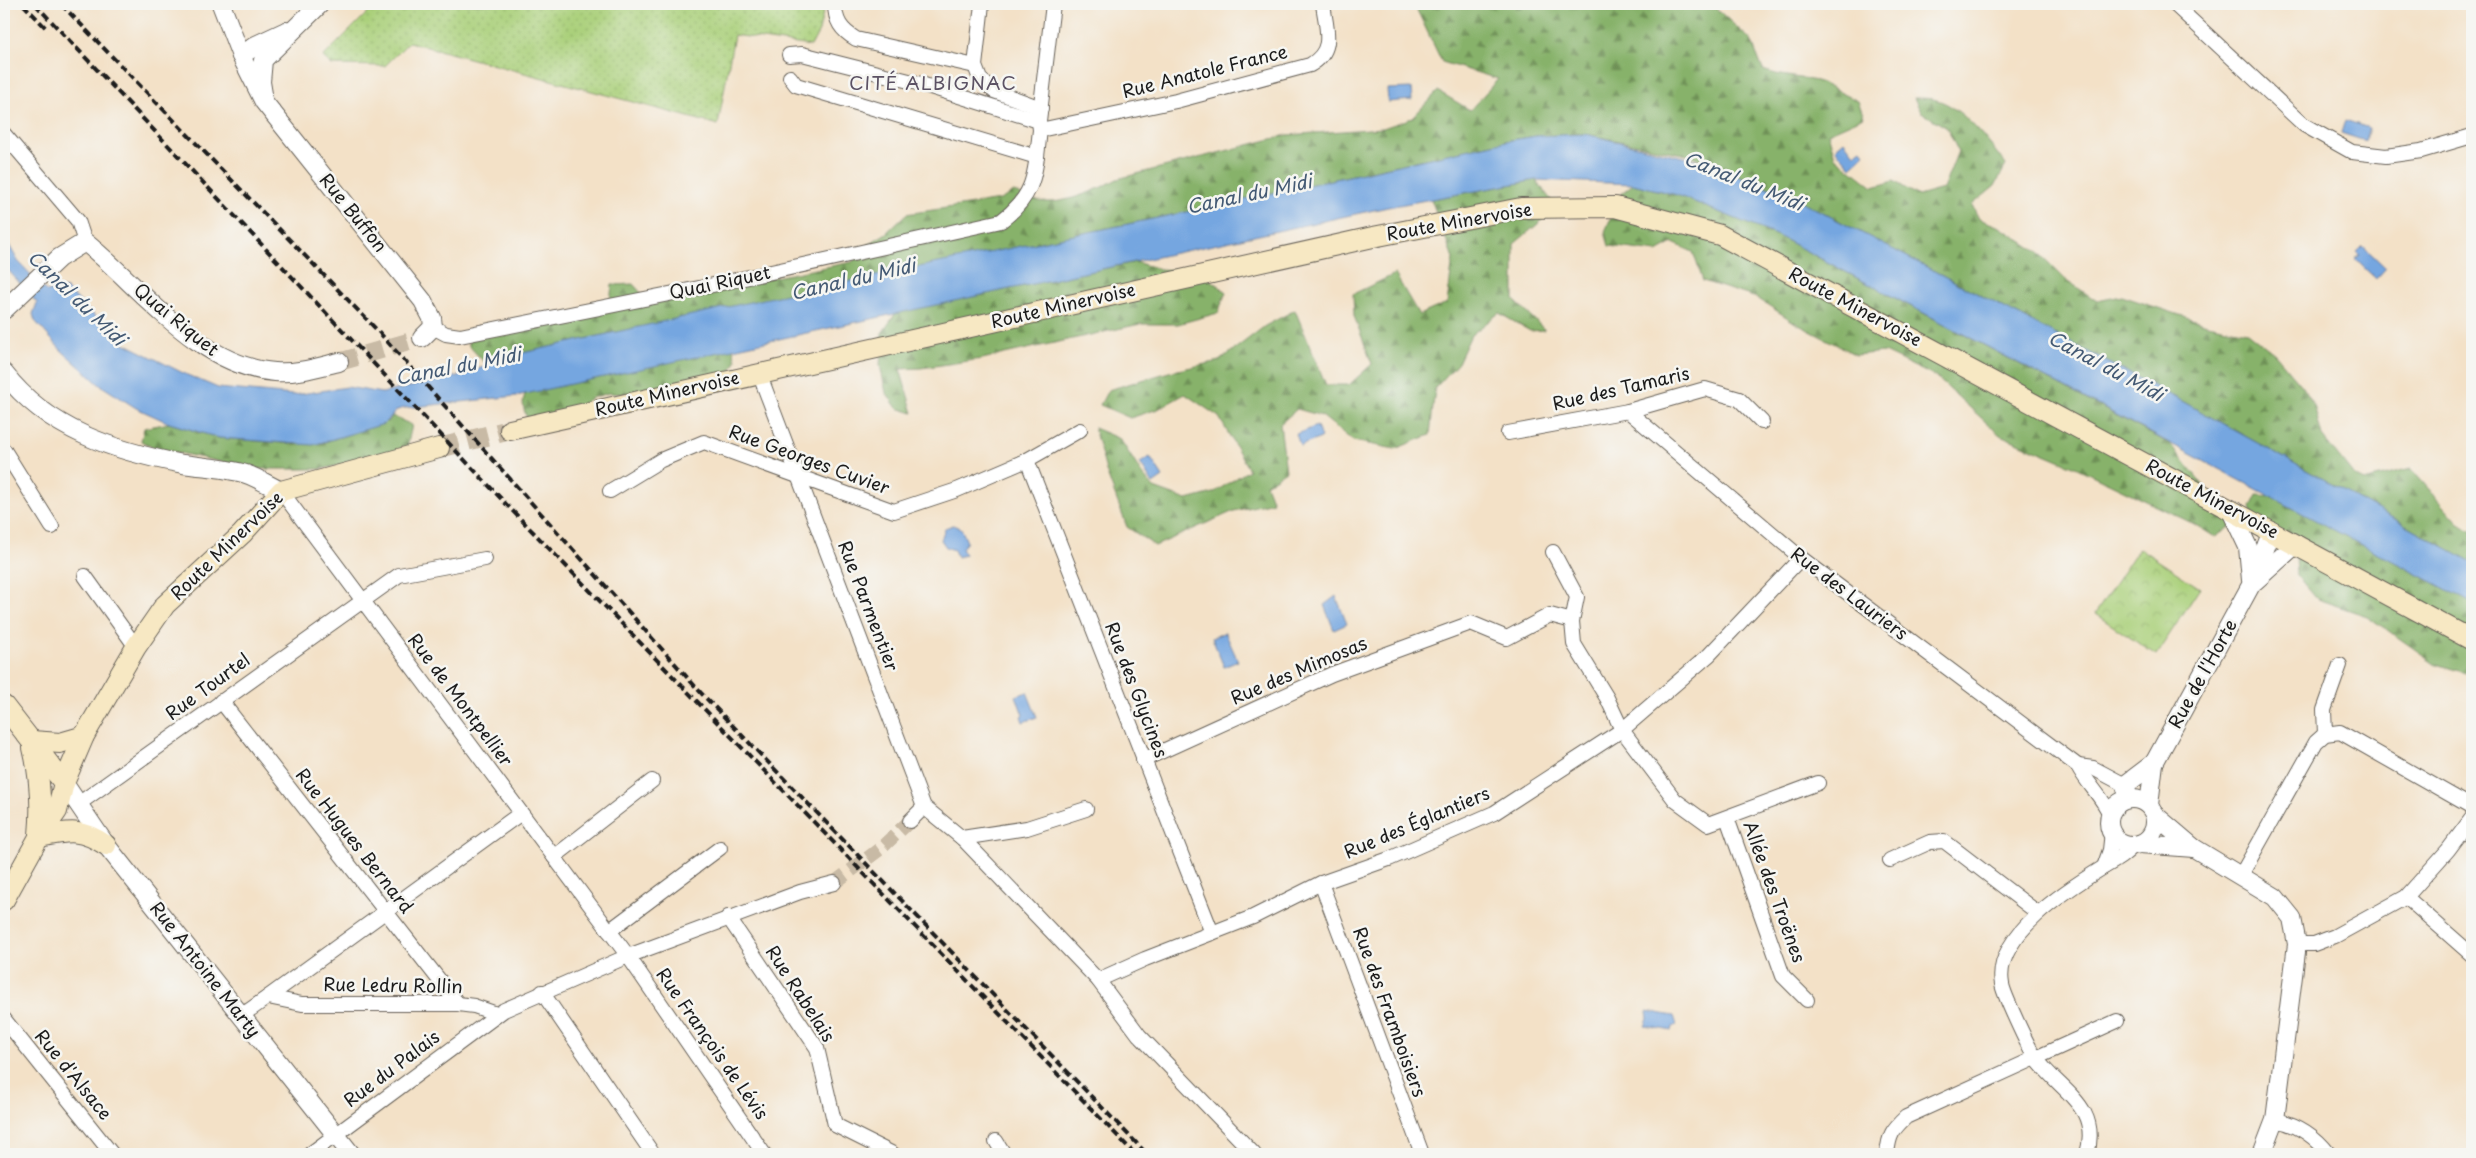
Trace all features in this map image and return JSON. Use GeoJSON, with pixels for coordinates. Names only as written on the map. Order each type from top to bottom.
{"type":"FeatureCollection","features":[{"type":"Feature","properties":{"kind":"main road","name":"Route Minervoise"},"geometry":{"type":"LineString","coordinates":[[510,430],[1373,237],[1520,208],[1615,207],[1720,235],[2472,640]]}},
{"type":"Feature","properties":{"kind":"main road","name":"Route Minervoise"},"geometry":{"type":"LineString","coordinates":[[4,900],[39,837],[57,811],[64,783],[84,736],[136,647],[165,605],[242,534],[281,491],[439,448]]}},
{"type":"Feature","properties":{"kind":"main road"},"geometry":{"type":"LineString","coordinates":[[4,706],[64,783]]}},
{"type":"Feature","properties":{"kind":"main road"},"geometry":{"type":"LineString","coordinates":[[32,741],[60,743],[84,736]]}},
{"type":"Feature","properties":{"kind":"main road"},"geometry":{"type":"LineString","coordinates":[[32,741],[38,768],[42,806],[39,837],[65,832],[89,834],[106,845]]}},
{"type":"Feature","properties":{"kind":"street","name":"Rue Buffon"},"geometry":{"type":"LineString","coordinates":[[221,4],[241,56],[264,102],[423,301],[432,318],[427,333]]}},
{"type":"Feature","properties":{"kind":"street"},"geometry":{"type":"LineString","coordinates":[[264,102],[261,82],[263,60],[320,4]]}},
{"type":"Feature","properties":{"kind":"street"},"geometry":{"type":"LineString","coordinates":[[835,4],[835,17],[844,32],[856,39],[975,66]]}},
{"type":"Feature","properties":{"kind":"street"},"geometry":{"type":"LineString","coordinates":[[982,4],[975,66],[980,78],[994,90],[1040,119]]}},
{"type":"Feature","properties":{"kind":"street"},"geometry":{"type":"LineString","coordinates":[[790,77],[796,85],[1036,157],[1053,4]]}},
{"type":"Feature","properties":{"kind":"street","name":"Rue Anatole France"},"geometry":{"type":"LineString","coordinates":[[1040,119],[1176,101],[1310,65],[1322,58],[1328,47],[1323,4]]}},
{"type":"Feature","properties":{"kind":"street"},"geometry":{"type":"LineString","coordinates":[[2174,4],[2304,124],[2352,152],[2386,156],[2421,151],[2472,136]]}},
{"type":"Feature","properties":{"kind":"street"},"geometry":{"type":"LineString","coordinates":[[241,56],[256,45],[296,26]]}},
{"type":"Feature","properties":{"kind":"street"},"geometry":{"type":"LineString","coordinates":[[789,55],[802,54],[921,84],[1040,119]]}},
{"type":"Feature","properties":{"kind":"street"},"geometry":{"type":"LineString","coordinates":[[4,134],[78,221],[85,242],[59,258],[5,310]]}},
{"type":"Feature","properties":{"kind":"street","name":"Quai Riquet"},"geometry":{"type":"LineString","coordinates":[[427,333],[460,336],[704,287],[1002,222],[1018,209],[1032,187],[1036,157]]}},
{"type":"Feature","properties":{"kind":"street","name":"Quai Riquet"},"geometry":{"type":"LineString","coordinates":[[85,242],[180,327],[212,351],[234,362],[251,369],[276,373],[308,370],[339,362]]}},
{"type":"Feature","properties":{"kind":"street"},"geometry":{"type":"LineString","coordinates":[[4,373],[26,400],[48,416],[77,432],[118,450],[246,474],[281,491]]}},
{"type":"Feature","properties":{"kind":"street","name":"Rue Parmentier"},"geometry":{"type":"LineString","coordinates":[[759,373],[924,807],[962,838],[1098,980],[1139,1035],[1254,1154]]}},
{"type":"Feature","properties":{"kind":"street","name":"Rue des Tamaris"},"geometry":{"type":"LineString","coordinates":[[1508,433],[1628,411],[1705,389],[1739,399],[1762,422]]}},
{"type":"Feature","properties":{"kind":"street","name":"Rue des Lauriers"},"geometry":{"type":"LineString","coordinates":[[1628,411],[1801,558],[2078,766],[2085,780],[2107,806],[2111,823]]}},
{"type":"Feature","properties":{"kind":"street","name":"Rue Georges Cuvier"},"geometry":{"type":"LineString","coordinates":[[610,491],[661,460],[704,442],[894,511],[957,490],[1027,460],[1080,430]]}},
{"type":"Feature","properties":{"kind":"street"},"geometry":{"type":"LineString","coordinates":[[4,450],[52,527]]}},
{"type":"Feature","properties":{"kind":"street","name":"Rue des Glycines"},"geometry":{"type":"LineString","coordinates":[[1027,460],[1212,933]]}},
{"type":"Feature","properties":{"kind":"street","name":"Rue de Montpellier"},"geometry":{"type":"LineString","coordinates":[[281,491],[628,956]]}},
{"type":"Feature","properties":{"kind":"street"},"geometry":{"type":"LineString","coordinates":[[2232,510],[2248,547],[2251,585]]}},
{"type":"Feature","properties":{"kind":"street","name":"Rue de l'Horte"},"geometry":{"type":"LineString","coordinates":[[2127,792],[2154,763],[2251,585],[2272,531]]}},
{"type":"Feature","properties":{"kind":"street","name":"Rue de l'Horte"},"geometry":{"type":"LineString","coordinates":[[2251,585],[2296,544]]}},
{"type":"Feature","properties":{"kind":"street"},"geometry":{"type":"LineString","coordinates":[[1552,552],[1577,597],[1572,621],[1574,644],[1607,698],[1622,730],[1675,800],[1708,824],[1818,783]]}},
{"type":"Feature","properties":{"kind":"street","name":"Rue des Églantiers"},"geometry":{"type":"LineString","coordinates":[[1098,980],[1145,958],[1253,917],[1321,884],[1389,859],[1494,813],[1622,730],[1709,655],[1801,558]]}},
{"type":"Feature","properties":{"kind":"street","name":"Rue Tourtel"},"geometry":{"type":"LineString","coordinates":[[77,805],[399,575],[485,559]]}},
{"type":"Feature","properties":{"kind":"street"},"geometry":{"type":"LineString","coordinates":[[85,576],[136,647]]}},
{"type":"Feature","properties":{"kind":"street","name":"Rue des Mimosas"},"geometry":{"type":"LineString","coordinates":[[1143,760],[1332,674],[1471,623],[1507,638],[1550,615],[1572,621]]}},
{"type":"Feature","properties":{"kind":"street"},"geometry":{"type":"LineString","coordinates":[[2325,734],[2324,710],[2340,665]]}},
{"type":"Feature","properties":{"kind":"street","name":"Rue Hugues Bernard"},"geometry":{"type":"LineString","coordinates":[[221,701],[458,1004]]}},
{"type":"Feature","properties":{"kind":"street"},"geometry":{"type":"LineString","coordinates":[[2241,874],[2316,742],[2325,734],[2340,732],[2472,807]]}},
{"type":"Feature","properties":{"kind":"street","name":"Rue de l'Horte"},"geometry":{"type":"LineString","coordinates":[[2152,810],[2154,763]]}},
{"type":"Feature","properties":{"kind":"street","name":"Rue des Lauriers"},"geometry":{"type":"LineString","coordinates":[[2078,766],[2093,768],[2127,792]]}},
{"type":"Feature","properties":{"kind":"street"},"geometry":{"type":"LineString","coordinates":[[554,857],[652,781]]}},
{"type":"Feature","properties":{"kind":"street","name":"Rue Antoine Marty"},"geometry":{"type":"LineString","coordinates":[[64,783],[77,805],[106,845],[351,1154]]}},
{"type":"Feature","properties":{"kind":"street"},"geometry":{"type":"LineString","coordinates":[[2104,867],[2110,850],[2111,823],[2117,804],[2127,792],[2152,810],[2194,848],[2241,874],[2276,897],[2292,918],[2297,944],[2275,1120],[2262,1154]]}},
{"type":"Feature","properties":{"kind":"street"},"geometry":{"type":"LineString","coordinates":[[910,821],[924,807]]}},
{"type":"Feature","properties":{"kind":"street"},"geometry":{"type":"LineString","coordinates":[[962,838],[1027,828],[1086,809]]}},
{"type":"Feature","properties":{"kind":"street"},"geometry":{"type":"LineString","coordinates":[[2087,1154],[2091,1138],[2088,1118],[2075,1099],[2035,1057],[2002,984],[2003,959],[2015,937],[2038,913],[2104,867],[2123,858],[2137,844],[2151,835],[2156,822],[2152,810]]}},
{"type":"Feature","properties":{"kind":"street"},"geometry":{"type":"LineString","coordinates":[[241,1016],[521,813]]}},
{"type":"Feature","properties":{"kind":"street","name":"Allée des Troënes"},"geometry":{"type":"LineString","coordinates":[[1727,818],[1783,976],[1807,1000]]}},
{"type":"Feature","properties":{"kind":"street"},"geometry":{"type":"LineString","coordinates":[[2297,944],[2314,944],[2335,936],[2406,897],[2448,850],[2472,818]]}},
{"type":"Feature","properties":{"kind":"street"},"geometry":{"type":"LineString","coordinates":[[2111,823],[2121,842],[2194,848]]}},
{"type":"Feature","properties":{"kind":"street"},"geometry":{"type":"LineString","coordinates":[[1890,860],[1930,842],[1944,841],[2038,913]]}},
{"type":"Feature","properties":{"kind":"street"},"geometry":{"type":"LineString","coordinates":[[609,931],[720,848]]}},
{"type":"Feature","properties":{"kind":"street"},"geometry":{"type":"LineString","coordinates":[[497,1014],[542,992],[628,956],[800,892],[834,883]]}},
{"type":"Feature","properties":{"kind":"street","name":"Rue des Framboisiers"},"geometry":{"type":"LineString","coordinates":[[1321,884],[1421,1151],[1420,1154]]}},
{"type":"Feature","properties":{"kind":"street"},"geometry":{"type":"LineString","coordinates":[[2406,897],[2472,955]]}},
{"type":"Feature","properties":{"kind":"street","name":"Rue Rabelais"},"geometry":{"type":"LineString","coordinates":[[728,918],[817,1048],[835,1125],[893,1154]]}},
{"type":"Feature","properties":{"kind":"street","name":"Rue François de Lévis"},"geometry":{"type":"LineString","coordinates":[[628,956],[764,1154]]}},
{"type":"Feature","properties":{"kind":"street"},"geometry":{"type":"LineString","coordinates":[[542,992],[653,1154]]}},
{"type":"Feature","properties":{"kind":"street","name":"Rue Ledru Rollin"},"geometry":{"type":"LineString","coordinates":[[268,997],[302,1004],[458,1004],[474,1006],[497,1014]]}},
{"type":"Feature","properties":{"kind":"street","name":"Rue du Palais"},"geometry":{"type":"LineString","coordinates":[[310,1154],[497,1014]]}},
{"type":"Feature","properties":{"kind":"street","name":"Rue d'Alsace"},"geometry":{"type":"LineString","coordinates":[[4,1018],[112,1154]]}},
{"type":"Feature","properties":{"kind":"street"},"geometry":{"type":"LineString","coordinates":[[1887,1154],[1888,1140],[1893,1129],[1906,1117],[2117,1021]]}},
{"type":"Feature","properties":{"kind":"street"},"geometry":{"type":"LineString","coordinates":[[2275,1120],[2291,1123],[2319,1142],[2329,1154]]}},
{"type":"Feature","properties":{"kind":"street"},"geometry":{"type":"LineString","coordinates":[[996,1141],[1004,1154]]}},
{"type":"Feature","properties":{"kind":"green space"},"geometry":{"type":"Polygon","coordinates":[[[376,4],[825,4],[819,31],[811,46],[734,35],[718,125],[409,42],[385,66],[332,65],[323,57],[376,4]]]}},
{"type":"Feature","properties":{"kind":"green space"},"geometry":{"type":"Polygon","coordinates":[[[1414,4],[1711,4],[1751,40],[1763,70],[1817,81],[1858,101],[1864,117],[1828,133],[1835,157],[1873,187],[1894,181],[1918,196],[1943,189],[1958,151],[1947,128],[1921,112],[1914,98],[1934,99],[1947,104],[1975,127],[2006,165],[1995,186],[1972,205],[1979,219],[2000,227],[2038,252],[2065,279],[2097,301],[2122,296],[2207,324],[2247,332],[2275,354],[2303,387],[2314,405],[2322,436],[2354,476],[2364,481],[2411,469],[2458,522],[2472,531],[2472,562],[2180,400],[1797,199],[1692,156],[1585,134],[1536,136],[1506,141],[1201,209],[773,298],[509,356],[487,365],[469,346],[468,339],[609,311],[612,285],[633,284],[643,295],[744,283],[852,262],[870,243],[885,234],[906,214],[1000,200],[1014,192],[1030,199],[1048,202],[1058,201],[1090,192],[1117,179],[1287,135],[1383,128],[1412,118],[1438,91],[1470,110],[1498,79],[1442,62],[1414,4]]]}},
{"type":"Feature","properties":{"kind":"green space"},"geometry":{"type":"Polygon","coordinates":[[[1536,180],[1557,208],[1514,244],[1514,300],[1545,330],[1530,331],[1499,313],[1471,335],[1458,363],[1435,388],[1430,435],[1395,449],[1353,441],[1322,416],[1297,409],[1280,424],[1286,471],[1266,484],[1273,502],[1234,511],[1155,546],[1127,527],[1107,474],[1094,428],[1120,439],[1142,474],[1154,488],[1187,500],[1213,493],[1249,470],[1219,417],[1185,394],[1158,409],[1130,418],[1100,405],[1108,390],[1169,372],[1219,361],[1265,326],[1295,310],[1326,385],[1349,385],[1372,364],[1354,316],[1353,294],[1395,274],[1419,315],[1447,303],[1453,258],[1431,199],[1536,180]]]}},
{"type":"Feature","properties":{"kind":"green space"},"geometry":{"type":"Polygon","coordinates":[[[1633,184],[1677,195],[1778,236],[2170,444],[2235,524],[2215,537],[2194,524],[2073,466],[2000,435],[1936,377],[1884,352],[1856,355],[1797,324],[1757,298],[1703,281],[1693,252],[1673,243],[1657,252],[1609,246],[1605,232],[1620,195],[1633,184]]]}},
{"type":"Feature","properties":{"kind":"green space"},"geometry":{"type":"Polygon","coordinates":[[[1135,262],[1160,269],[1201,272],[1226,292],[1218,313],[1178,324],[1140,324],[982,359],[921,368],[900,369],[913,413],[897,408],[886,393],[880,365],[882,333],[896,313],[1135,262]]]}},
{"type":"Feature","properties":{"kind":"green space"},"geometry":{"type":"Polygon","coordinates":[[[733,348],[736,361],[730,373],[633,395],[609,393],[591,398],[573,411],[528,421],[524,411],[523,400],[526,393],[733,348]]]}},
{"type":"Feature","properties":{"kind":"green space"},"geometry":{"type":"Polygon","coordinates":[[[392,416],[412,425],[406,452],[321,469],[254,469],[152,447],[141,441],[144,428],[169,423],[219,438],[294,444],[325,442],[389,421],[392,416]]]}},
{"type":"Feature","properties":{"kind":"green space"},"geometry":{"type":"Polygon","coordinates":[[[2257,495],[2270,496],[2472,603],[2472,675],[2436,664],[2367,616],[2317,599],[2297,576],[2296,557],[2257,534],[2251,507],[2257,495]]]}},
{"type":"Feature","properties":{"kind":"green space"},"geometry":{"type":"Polygon","coordinates":[[[2139,548],[2200,588],[2156,655],[2095,614],[2139,548]]]}},
{"type":"Feature","properties":{"kind":"water"},"geometry":{"type":"Polygon","coordinates":[[[1411,88],[1412,100],[1388,102],[1387,89],[1411,88]]]}},
{"type":"Feature","properties":{"kind":"water"},"geometry":{"type":"Polygon","coordinates":[[[2345,120],[2369,128],[2365,141],[2341,133],[2345,120]]]}},
{"type":"Feature","properties":{"kind":"water","name":"Canal du Midi"},"geometry":{"type":"Polygon","coordinates":[[[1585,134],[1696,160],[1797,199],[2180,400],[2472,562],[2472,603],[1778,236],[1677,195],[1633,184],[1536,180],[1388,207],[516,396],[405,408],[397,410],[384,424],[313,445],[219,438],[169,423],[136,408],[100,385],[61,350],[35,321],[33,314],[37,303],[9,271],[4,268],[4,236],[18,261],[47,292],[61,288],[67,289],[122,342],[185,374],[218,388],[294,395],[347,387],[382,393],[466,374],[509,356],[768,298],[1201,209],[1506,141],[1536,136],[1585,134]]]}},
{"type":"Feature","properties":{"kind":"water"},"geometry":{"type":"Polygon","coordinates":[[[1844,141],[1854,154],[1861,149],[1865,154],[1851,167],[1835,149],[1844,141]]]}},
{"type":"Feature","properties":{"kind":"water"},"geometry":{"type":"Polygon","coordinates":[[[2363,246],[2386,268],[2376,279],[2355,259],[2360,255],[2357,252],[2363,246]]]}},
{"type":"Feature","properties":{"kind":"water"},"geometry":{"type":"Polygon","coordinates":[[[1317,426],[1321,438],[1300,446],[1296,434],[1317,426]]]}},
{"type":"Feature","properties":{"kind":"water"},"geometry":{"type":"Polygon","coordinates":[[[1150,457],[1163,477],[1153,484],[1140,463],[1150,457]]]}},
{"type":"Feature","properties":{"kind":"water"},"geometry":{"type":"Polygon","coordinates":[[[953,525],[961,528],[967,542],[962,548],[965,555],[957,557],[954,550],[946,547],[941,540],[945,528],[953,525]]]}},
{"type":"Feature","properties":{"kind":"water"},"geometry":{"type":"Polygon","coordinates":[[[1336,596],[1347,624],[1334,630],[1324,605],[1336,596]]]}},
{"type":"Feature","properties":{"kind":"water"},"geometry":{"type":"Polygon","coordinates":[[[1225,632],[1238,661],[1224,667],[1212,638],[1225,632]]]}},
{"type":"Feature","properties":{"kind":"water"},"geometry":{"type":"Polygon","coordinates":[[[1027,692],[1037,717],[1023,722],[1021,716],[1023,715],[1016,696],[1027,692]]]}},
{"type":"Feature","properties":{"kind":"water"},"geometry":{"type":"Polygon","coordinates":[[[1647,1011],[1674,1016],[1677,1025],[1673,1027],[1672,1031],[1645,1026],[1648,1019],[1647,1011]]]}},
{"type":"Feature","properties":{"kind":"tunnel"},"geometry":{"type":"LineString","coordinates":[[339,362],[422,338]]}},
{"type":"Feature","properties":{"kind":"tunnel"},"geometry":{"type":"LineString","coordinates":[[439,448],[510,430]]}},
{"type":"Feature","properties":{"kind":"tunnel"},"geometry":{"type":"LineString","coordinates":[[834,883],[880,849],[910,821]]}},
{"type":"Feature","properties":{"kind":"railway"},"geometry":{"type":"LineString","coordinates":[[23,4],[47,29]]}},
{"type":"Feature","properties":{"kind":"railway"},"geometry":{"type":"LineString","coordinates":[[35,4],[507,505],[1135,1154]]}},
{"type":"Feature","properties":{"kind":"railway"},"geometry":{"type":"LineString","coordinates":[[61,4],[378,331],[702,694],[1147,1154]]}},
{"type":"Feature","properties":{"kind":"district","name":"CITÉ ALBIGNAC"},"geometry":{"type":"Point","coordinates":[933,83]}}]}
